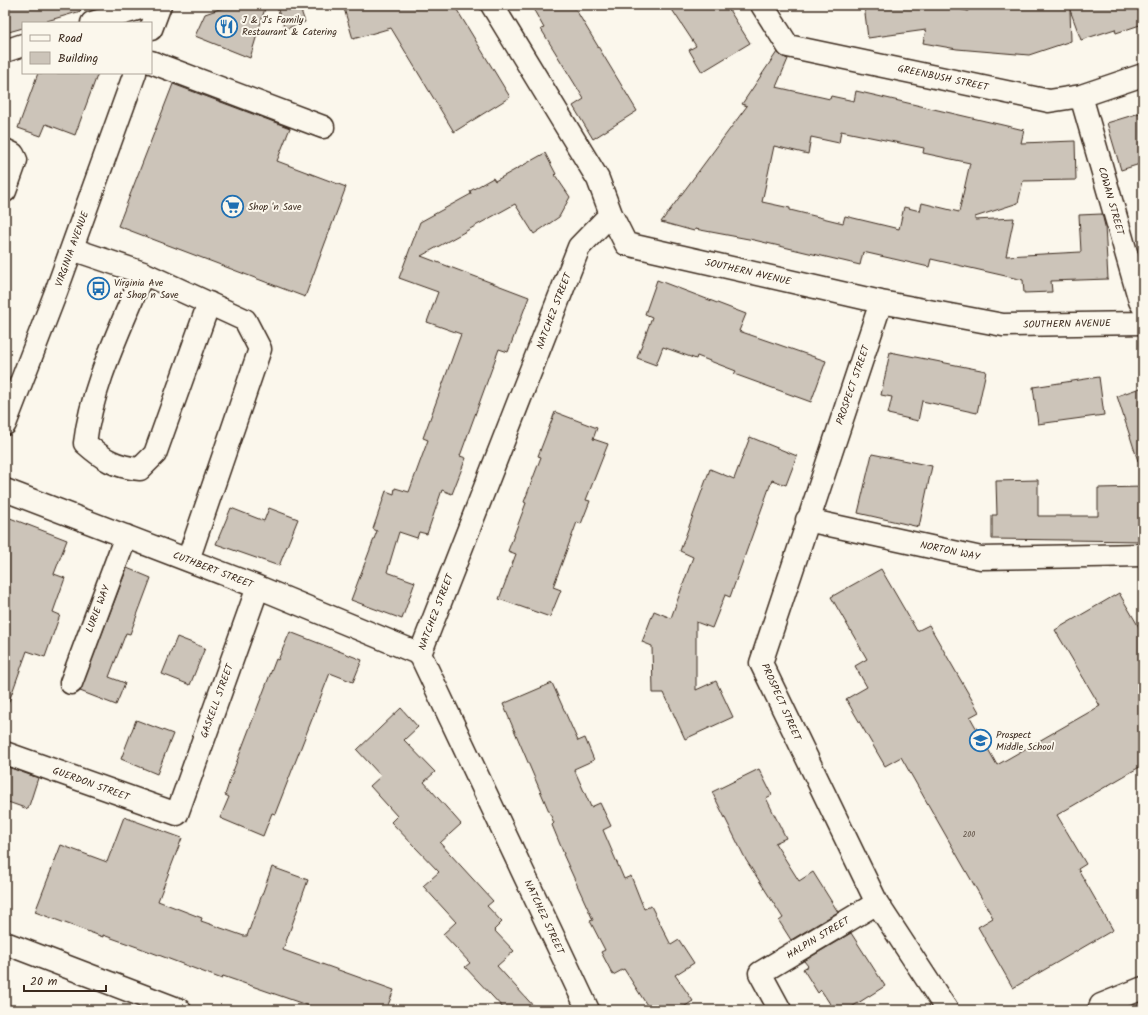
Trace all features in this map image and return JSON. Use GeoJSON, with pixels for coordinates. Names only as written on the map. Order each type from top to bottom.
{"type":"FeatureCollection","features":[{"type":"Feature","properties":{"kind":"street"},"geometry":{"type":"LineString","coordinates":[[95,22],[150,5]]}},
{"type":"Feature","properties":{"kind":"street"},"geometry":{"type":"LineString","coordinates":[[152,26],[160,5]]}},
{"type":"Feature","properties":{"kind":"street","name":"SOUTHERN AVENUE"},"geometry":{"type":"LineString","coordinates":[[492,5],[598,179],[611,214],[626,244],[881,302],[1003,325],[1143,323]]}},
{"type":"Feature","properties":{"kind":"street","name":"GREENBUSH STREET"},"geometry":{"type":"LineString","coordinates":[[762,5],[788,46],[1049,101],[1081,96],[1143,75]]}},
{"type":"Feature","properties":{"kind":"street"},"geometry":{"type":"LineString","coordinates":[[5,50],[22,45]]}},
{"type":"Feature","properties":{"kind":"street"},"geometry":{"type":"LineString","coordinates":[[152,62],[323,127]]}},
{"type":"Feature","properties":{"kind":"street","name":"VIRGINIA AVENUE"},"geometry":{"type":"LineString","coordinates":[[5,424],[72,248],[135,74]]}},
{"type":"Feature","properties":{"kind":"street","name":"COWAN STREET"},"geometry":{"type":"LineString","coordinates":[[1081,96],[1140,301],[1143,306]]}},
{"type":"Feature","properties":{"kind":"street"},"geometry":{"type":"LineString","coordinates":[[5,191],[16,160],[9,152]]}},
{"type":"Feature","properties":{"kind":"street","name":"NATCHEZ STREET"},"geometry":{"type":"LineString","coordinates":[[588,1010],[420,654],[579,247],[611,214]]}},
{"type":"Feature","properties":{"kind":"street"},"geometry":{"type":"LineString","coordinates":[[72,248],[143,273],[245,320],[260,349],[188,560]]}},
{"type":"Feature","properties":{"kind":"street"},"geometry":{"type":"LineString","coordinates":[[143,273],[103,372],[88,420],[85,443],[101,458],[122,468],[140,469],[155,454],[209,303]]}},
{"type":"Feature","properties":{"kind":"street","name":"PROSPECT STREET"},"geometry":{"type":"LineString","coordinates":[[881,302],[807,520],[761,663],[877,903],[947,1010]]}},
{"type":"Feature","properties":{"kind":"street","name":"CUTHBERT STREET"},"geometry":{"type":"LineString","coordinates":[[5,490],[258,587],[420,654]]}},
{"type":"Feature","properties":{"kind":"street","name":"NORTON WAY"},"geometry":{"type":"LineString","coordinates":[[807,520],[981,558],[1143,555]]}},
{"type":"Feature","properties":{"kind":"street","name":"LURIE WAY"},"geometry":{"type":"LineString","coordinates":[[71,683],[126,536]]}},
{"type":"Feature","properties":{"kind":"street","name":"GASKELL STREET"},"geometry":{"type":"LineString","coordinates":[[177,814],[258,587]]}},
{"type":"Feature","properties":{"kind":"street","name":"GUERDON STREET"},"geometry":{"type":"LineString","coordinates":[[5,753],[177,814]]}},
{"type":"Feature","properties":{"kind":"street","name":"HALPIN STREET"},"geometry":{"type":"LineString","coordinates":[[780,1010],[760,974],[877,903]]}},
{"type":"Feature","properties":{"kind":"street"},"geometry":{"type":"LineString","coordinates":[[5,943],[180,1010]]}},
{"type":"Feature","properties":{"kind":"street"},"geometry":{"type":"LineString","coordinates":[[1099,1010],[1100,1004],[1143,988]]}},
{"type":"Feature","properties":{"kind":"building"},"geometry":{"type":"Polygon","coordinates":[[[5,5],[80,5],[81,11],[43,22],[22,22],[22,28],[5,33],[5,5]]]}},
{"type":"Feature","properties":{"kind":"building"},"geometry":{"type":"Polygon","coordinates":[[[231,5],[266,5],[250,58],[195,36],[205,14],[231,5]]]}},
{"type":"Feature","properties":{"kind":"building"},"geometry":{"type":"Polygon","coordinates":[[[276,5],[299,5],[305,22],[285,29],[276,5]]]}},
{"type":"Feature","properties":{"kind":"building"},"geometry":{"type":"Polygon","coordinates":[[[343,5],[454,5],[510,97],[454,132],[391,28],[353,39],[343,5]]]}},
{"type":"Feature","properties":{"kind":"building"},"geometry":{"type":"Polygon","coordinates":[[[531,5],[573,5],[637,111],[593,139],[573,106],[584,99],[541,29],[544,28],[531,5]]]}},
{"type":"Feature","properties":{"kind":"building"},"geometry":{"type":"Polygon","coordinates":[[[669,5],[726,5],[750,43],[702,72],[689,50],[696,46],[669,5]]]}},
{"type":"Feature","properties":{"kind":"building"},"geometry":{"type":"Polygon","coordinates":[[[864,5],[938,5],[968,11],[969,7],[976,7],[976,5],[1143,5],[1143,24],[1116,33],[1115,29],[1081,40],[1070,10],[1071,41],[1029,55],[957,49],[923,43],[926,30],[868,38],[864,5]]]}},
{"type":"Feature","properties":{"kind":"building"},"geometry":{"type":"Polygon","coordinates":[[[777,52],[781,56],[788,59],[776,87],[830,99],[831,96],[854,101],[856,91],[1024,130],[1021,143],[1075,141],[1076,180],[1023,181],[1018,203],[975,217],[975,220],[1014,218],[1006,256],[1081,252],[1079,215],[1102,214],[1105,226],[1108,279],[1051,281],[1052,292],[1024,293],[1023,280],[931,259],[929,267],[863,252],[860,265],[754,240],[695,229],[694,231],[661,222],[747,106],[742,104],[777,52]],[[841,131],[839,143],[811,137],[808,154],[774,146],[762,202],[790,208],[790,210],[843,223],[845,216],[899,229],[904,207],[920,211],[922,203],[959,212],[970,163],[923,153],[924,148],[841,131]]]}},
{"type":"Feature","properties":{"kind":"building"},"geometry":{"type":"Polygon","coordinates":[[[38,74],[98,74],[75,135],[46,124],[41,136],[18,128],[38,74]]]}},
{"type":"Feature","properties":{"kind":"building","name":"Shop 'n Save"},"geometry":{"type":"Polygon","coordinates":[[[173,84],[290,128],[277,161],[346,187],[305,297],[118,226],[173,84]]]}},
{"type":"Feature","properties":{"kind":"building"},"geometry":{"type":"Polygon","coordinates":[[[1143,112],[1143,163],[1121,170],[1107,123],[1143,112]]]}},
{"type":"Feature","properties":{"kind":"building"},"geometry":{"type":"Polygon","coordinates":[[[545,153],[556,174],[555,175],[570,197],[559,217],[534,234],[515,204],[421,256],[529,297],[508,352],[499,349],[460,456],[466,458],[452,494],[442,490],[427,534],[419,532],[417,538],[399,532],[387,572],[415,582],[402,619],[351,600],[377,531],[373,529],[386,491],[394,494],[395,488],[409,492],[428,440],[423,438],[461,334],[427,322],[438,292],[399,278],[420,222],[471,194],[470,191],[493,178],[495,181],[545,153]]]}},
{"type":"Feature","properties":{"kind":"building"},"geometry":{"type":"Polygon","coordinates":[[[657,280],[746,314],[739,331],[826,361],[811,402],[734,374],[736,371],[697,356],[696,359],[663,347],[656,365],[637,358],[652,317],[645,314],[657,280]]]}},
{"type":"Feature","properties":{"kind":"building"},"geometry":{"type":"Polygon","coordinates":[[[890,352],[986,371],[977,413],[922,401],[918,421],[888,414],[892,397],[881,395],[890,352]]]}},
{"type":"Feature","properties":{"kind":"building"},"geometry":{"type":"Polygon","coordinates":[[[1099,377],[1104,415],[1038,424],[1033,387],[1099,377]]]}},
{"type":"Feature","properties":{"kind":"building"},"geometry":{"type":"Polygon","coordinates":[[[1143,387],[1143,460],[1138,461],[1117,396],[1143,387]]]}},
{"type":"Feature","properties":{"kind":"building"},"geometry":{"type":"Polygon","coordinates":[[[555,412],[597,428],[593,439],[608,444],[586,500],[590,501],[581,524],[577,522],[553,587],[561,590],[550,617],[499,599],[516,554],[508,551],[541,457],[538,456],[555,412]]]}},
{"type":"Feature","properties":{"kind":"building"},"geometry":{"type":"Polygon","coordinates":[[[750,437],[797,456],[786,485],[772,480],[730,597],[725,595],[712,628],[696,622],[696,690],[716,681],[733,717],[685,739],[664,693],[653,693],[652,646],[642,642],[654,611],[671,618],[693,557],[680,551],[710,469],[734,479],[750,437]]]}},
{"type":"Feature","properties":{"kind":"building"},"geometry":{"type":"Polygon","coordinates":[[[872,454],[932,466],[919,527],[858,513],[872,454]]]}},
{"type":"Feature","properties":{"kind":"building"},"geometry":{"type":"Polygon","coordinates":[[[1038,480],[1038,516],[1098,516],[1098,488],[1143,487],[1143,541],[992,539],[992,515],[997,515],[996,481],[1038,480]]]}},
{"type":"Feature","properties":{"kind":"building"},"geometry":{"type":"Polygon","coordinates":[[[231,508],[264,521],[269,508],[298,519],[279,566],[216,544],[231,508]]]}},
{"type":"Feature","properties":{"kind":"building"},"geometry":{"type":"Polygon","coordinates":[[[10,518],[67,540],[54,574],[65,578],[53,612],[60,615],[45,657],[27,651],[8,704],[5,704],[5,532],[10,518]]]}},
{"type":"Feature","properties":{"kind":"building"},"geometry":{"type":"Polygon","coordinates":[[[127,568],[151,578],[130,634],[126,633],[109,677],[125,683],[116,705],[80,691],[127,568]]]}},
{"type":"Feature","properties":{"kind":"building"},"geometry":{"type":"Polygon","coordinates":[[[881,569],[917,631],[929,625],[979,712],[970,717],[997,765],[1100,706],[1055,630],[1119,593],[1143,634],[1143,765],[1057,815],[1086,864],[1078,869],[1113,930],[1013,988],[978,927],[993,918],[901,757],[885,766],[846,699],[867,687],[855,666],[867,659],[831,597],[881,569]]]}},
{"type":"Feature","properties":{"kind":"building"},"geometry":{"type":"Polygon","coordinates":[[[290,632],[362,660],[353,682],[330,673],[275,814],[272,813],[263,836],[220,818],[229,797],[225,795],[232,774],[276,659],[278,660],[290,632]]]}},
{"type":"Feature","properties":{"kind":"building"},"geometry":{"type":"Polygon","coordinates":[[[177,637],[205,648],[190,685],[162,674],[177,637]]]}},
{"type":"Feature","properties":{"kind":"building"},"geometry":{"type":"Polygon","coordinates":[[[552,683],[578,741],[585,738],[594,760],[574,769],[591,807],[600,803],[611,826],[603,830],[624,879],[631,876],[644,909],[651,906],[671,945],[679,940],[694,963],[675,975],[693,1001],[679,1010],[650,1010],[624,969],[613,975],[601,952],[605,950],[590,921],[593,920],[563,854],[552,825],[554,823],[503,704],[552,683]]]}},
{"type":"Feature","properties":{"kind":"building"},"geometry":{"type":"Polygon","coordinates":[[[401,708],[418,727],[404,740],[435,772],[424,782],[461,824],[440,843],[493,901],[487,906],[502,922],[494,930],[514,951],[497,966],[537,1010],[505,1010],[465,967],[470,963],[443,934],[456,922],[423,886],[439,872],[391,822],[397,816],[370,786],[381,776],[357,750],[401,708]]]}},
{"type":"Feature","properties":{"kind":"building"},"geometry":{"type":"Polygon","coordinates":[[[136,720],[173,734],[157,774],[121,759],[136,720]]]}},
{"type":"Feature","properties":{"kind":"building"},"geometry":{"type":"Polygon","coordinates":[[[5,766],[38,778],[28,809],[5,801],[5,766]]]}},
{"type":"Feature","properties":{"kind":"building"},"geometry":{"type":"Polygon","coordinates":[[[759,769],[772,795],[766,798],[786,838],[775,843],[799,881],[813,872],[838,912],[791,940],[779,921],[783,918],[746,860],[712,792],[759,769]]]}},
{"type":"Feature","properties":{"kind":"building"},"geometry":{"type":"Polygon","coordinates":[[[124,817],[182,838],[158,901],[202,918],[201,921],[244,936],[247,936],[272,867],[308,880],[283,950],[394,990],[386,1010],[321,1010],[223,976],[222,979],[140,948],[103,935],[103,937],[35,912],[61,845],[107,862],[124,817]]]}},
{"type":"Feature","properties":{"kind":"building"},"geometry":{"type":"Polygon","coordinates":[[[851,933],[885,986],[847,1010],[834,1010],[821,990],[818,993],[803,969],[808,966],[804,961],[851,933]]]}},
{"type":"Feature","properties":{"kind":"place","name":"J & J's Family Restaurant & Catering"},"geometry":{"type":"Point","coordinates":[227,26]}},
{"type":"Feature","properties":{"kind":"place","name":"Shop 'n Save"},"geometry":{"type":"Point","coordinates":[232,207]}},
{"type":"Feature","properties":{"kind":"place","name":"Virginia Ave at Shop n Save"},"geometry":{"type":"Point","coordinates":[99,289]}},
{"type":"Feature","properties":{"kind":"place","name":"Prospect Middle School"},"geometry":{"type":"Point","coordinates":[980,741]}}]}
